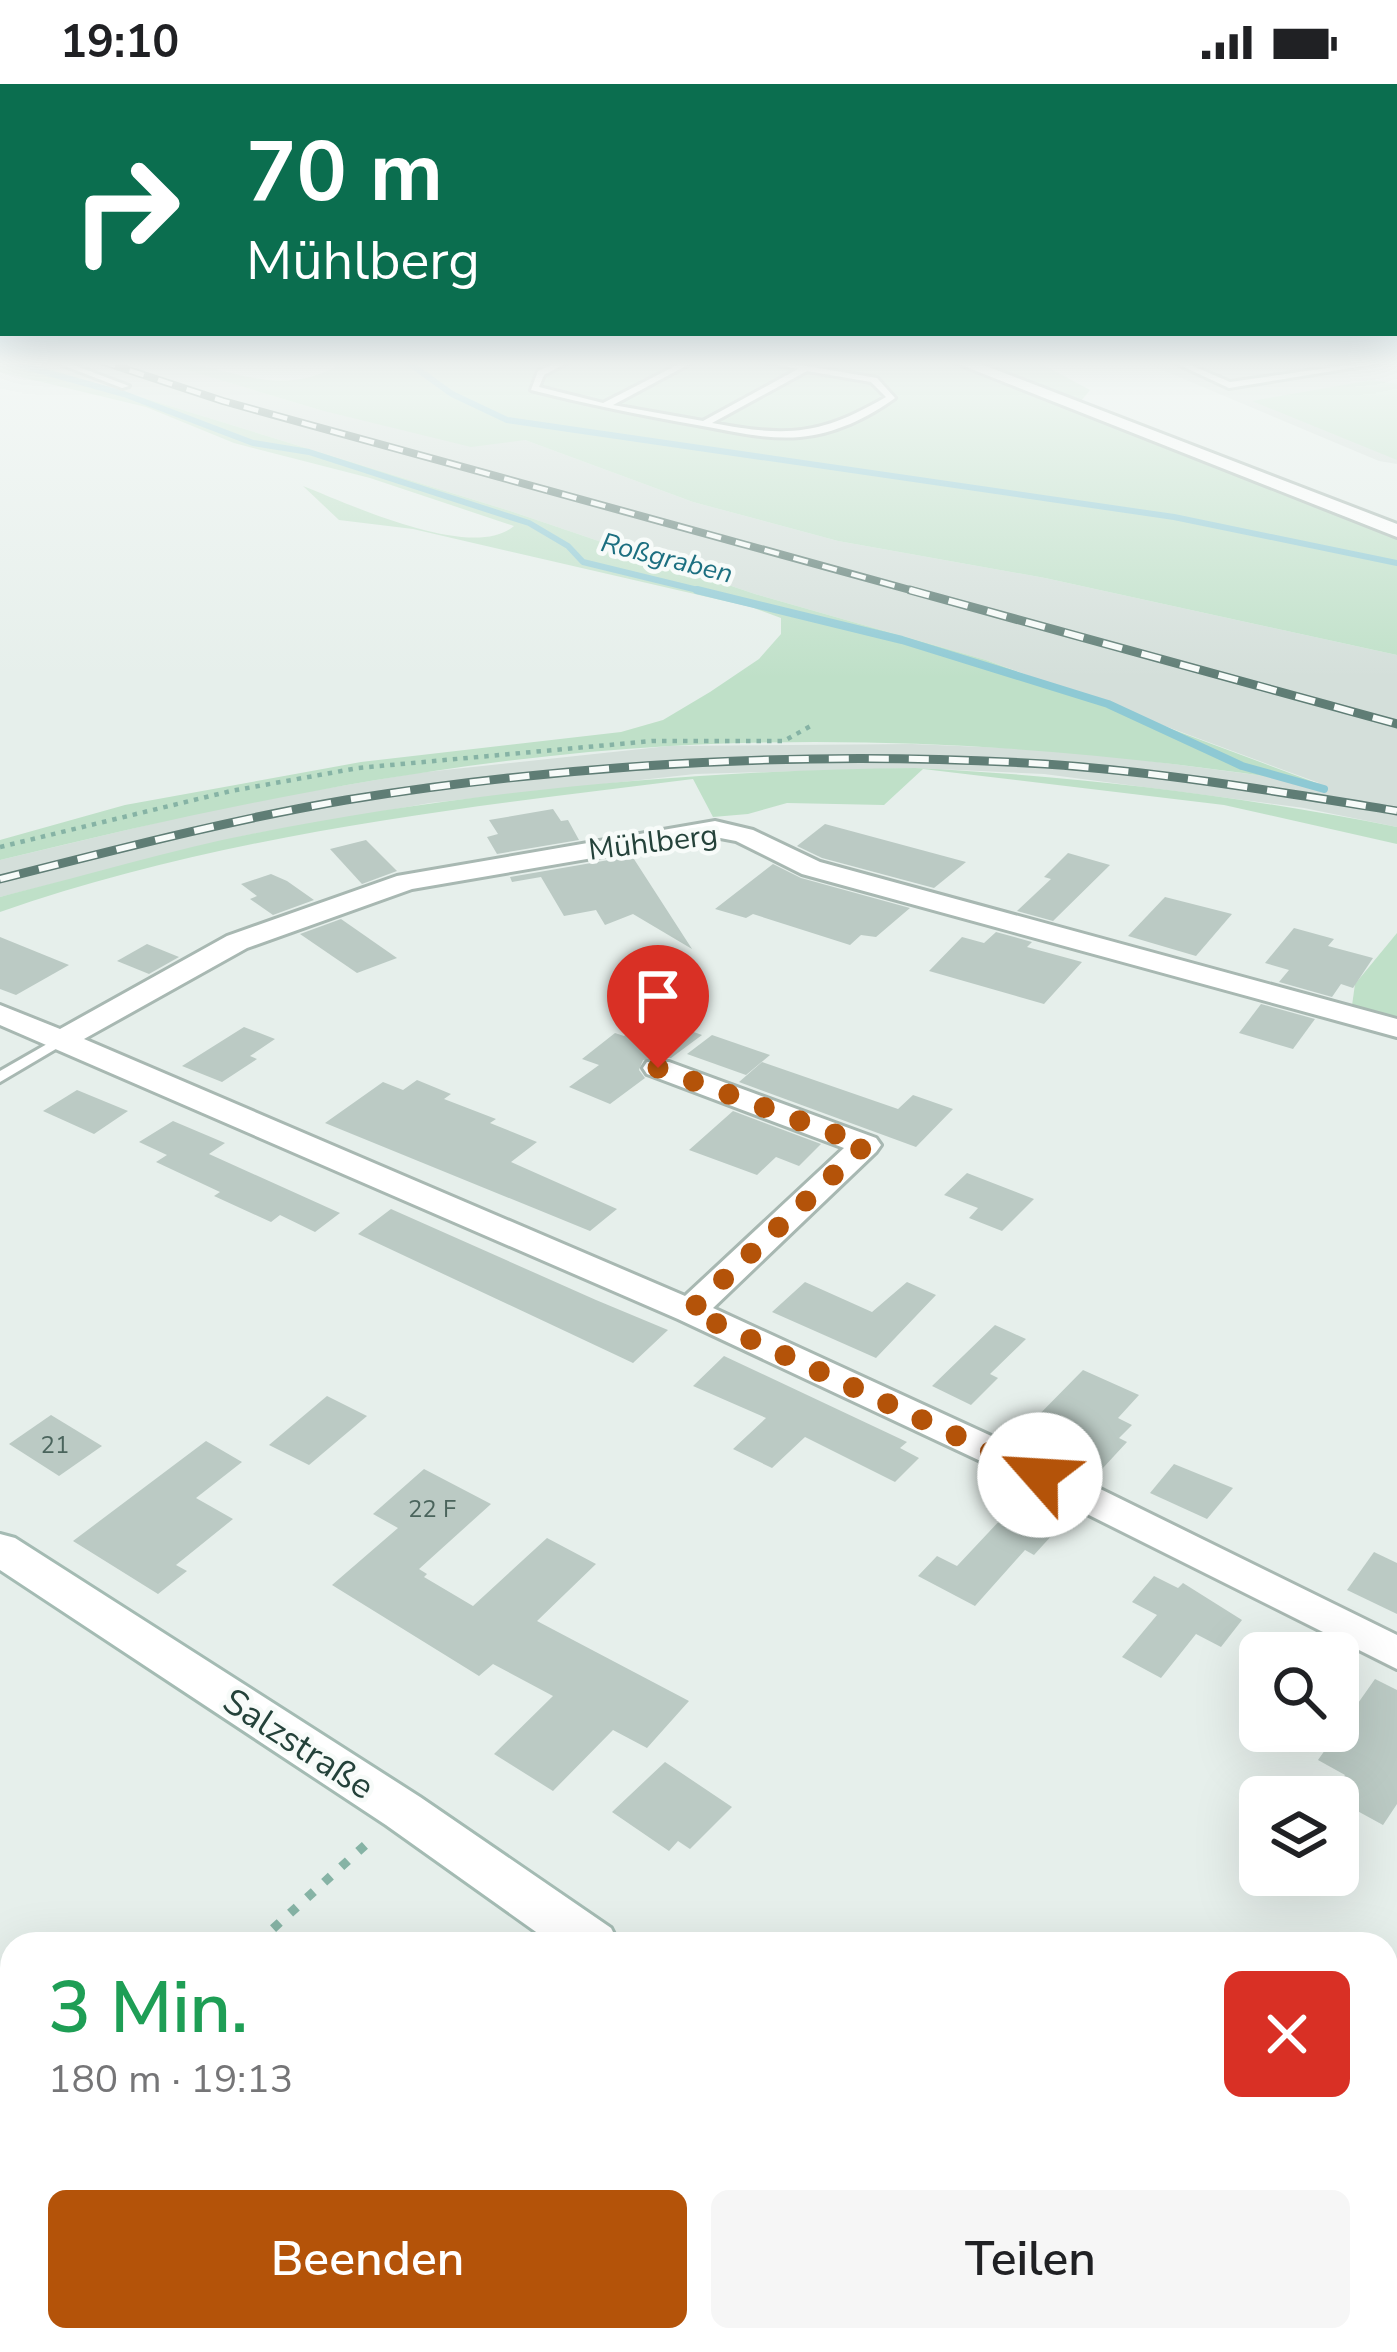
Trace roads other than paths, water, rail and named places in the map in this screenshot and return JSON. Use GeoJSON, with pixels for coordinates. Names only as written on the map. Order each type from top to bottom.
{"type":"FeatureCollection","features":[{"type":"Feature","properties":{"kind":"street"},"geometry":{"type":"LineString","coordinates":[[1233,467],[1397,530]]}},
{"type":"Feature","properties":{"kind":"street","name":"Mühlberg"},"geometry":{"type":"LineString","coordinates":[[61,1040],[237,942],[406,882],[715,829],[744,836],[811,868],[1397,1028]]}},
{"type":"Feature","properties":{"kind":"street"},"geometry":{"type":"LineString","coordinates":[[0,1013],[690,1311],[1000,1455],[1397,1653]]}},
{"type":"Feature","properties":{"kind":"street"},"geometry":{"type":"LineString","coordinates":[[658,1068],[865,1145],[690,1311]]}},
{"type":"Feature","properties":{"kind":"street","name":"Salzstraße"},"geometry":{"type":"LineString","coordinates":[[0,1549],[403,1811],[576,1932]]}},
{"type":"Feature","properties":{"kind":"lane","name":"Mühlberg"},"geometry":{"type":"LineString","coordinates":[[0,1077],[61,1040]]}},
{"type":"Feature","properties":{"kind":"waterway","name":"Roßgraben"},"geometry":{"type":"LineString","coordinates":[[355,467],[529,523],[568,546],[583,562],[710,593]]}},
{"type":"Feature","properties":{"kind":"waterway","name":"Roßgraben"},"geometry":{"type":"LineString","coordinates":[[829,467],[1174,517],[1397,563]]}},
{"type":"Feature","properties":{"kind":"waterway","name":"Roßgraben"},"geometry":{"type":"LineString","coordinates":[[697,590],[902,640],[1108,704],[1242,766],[1324,789]]}},
{"type":"Feature","properties":{"kind":"railway"},"geometry":{"type":"LineString","coordinates":[[462,467],[921,593]]}},
{"type":"Feature","properties":{"kind":"railway"},"geometry":{"type":"LineString","coordinates":[[910,590],[1397,724]]}},
{"type":"Feature","properties":{"kind":"railway"},"geometry":{"type":"LineString","coordinates":[[0,879],[215,826],[346,800],[520,777],[695,763],[870,759],[1045,764],[1177,777],[1397,811]]}}]}
